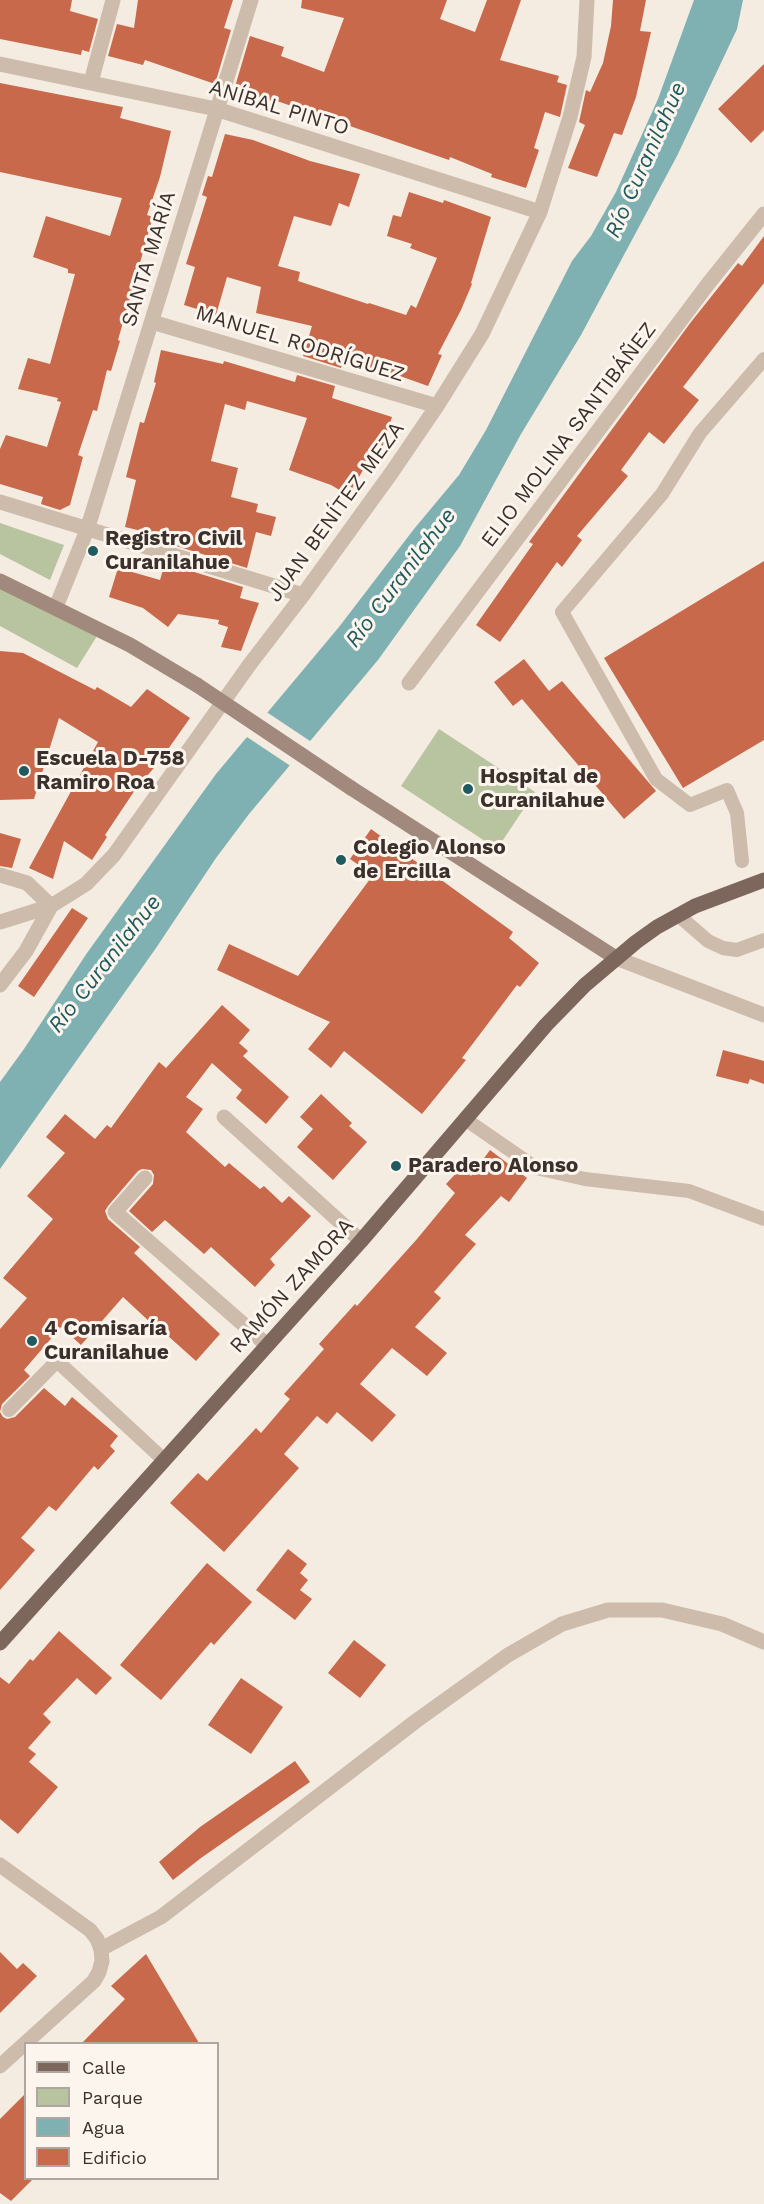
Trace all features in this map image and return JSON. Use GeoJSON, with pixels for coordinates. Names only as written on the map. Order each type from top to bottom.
{"type":"FeatureCollection","features":[{"type":"Feature","properties":{"kind":"main road"},"geometry":{"type":"LineString","coordinates":[[0,581],[130,645],[197,685],[351,788],[616,958]]}},
{"type":"Feature","properties":{"kind":"main road","name":"RAMÓN ZAMORA"},"geometry":{"type":"LineString","coordinates":[[0,1643],[361,1241],[546,1025],[585,985],[636,942],[678,915],[695,906],[764,880]]}},
{"type":"Feature","properties":{"kind":"street"},"geometry":{"type":"LineString","coordinates":[[91,82],[113,0]]}},
{"type":"Feature","properties":{"kind":"street","name":"SANTA MARÍA"},"geometry":{"type":"LineString","coordinates":[[56,607],[87,531],[250,0]]}},
{"type":"Feature","properties":{"kind":"street","name":"JUAN BENÍTEZ MEZA"},"geometry":{"type":"LineString","coordinates":[[0,985],[26,951],[51,906],[87,884],[114,855],[437,406],[482,334],[540,212],[570,117],[584,57],[587,0]]}},
{"type":"Feature","properties":{"kind":"street","name":"ANÍBAL PINTO"},"geometry":{"type":"LineString","coordinates":[[0,64],[216,109],[540,212]]}},
{"type":"Feature","properties":{"kind":"street","name":"ELIO MOLINA SANTIBÁÑEZ"},"geometry":{"type":"LineString","coordinates":[[409,683],[700,294],[764,214]]}},
{"type":"Feature","properties":{"kind":"street","name":"MANUEL RODRÍGUEZ"},"geometry":{"type":"LineString","coordinates":[[152,322],[437,406]]}},
{"type":"Feature","properties":{"kind":"street"},"geometry":{"type":"LineString","coordinates":[[0,502],[87,531],[303,595]]}},
{"type":"Feature","properties":{"kind":"street"},"geometry":{"type":"LineString","coordinates":[[0,875],[27,883],[51,906],[0,922]]}},
{"type":"Feature","properties":{"kind":"street"},"geometry":{"type":"LineString","coordinates":[[616,958],[764,1016]]}},
{"type":"Feature","properties":{"kind":"street"},"geometry":{"type":"LineString","coordinates":[[224,1117],[361,1241]]}},
{"type":"Feature","properties":{"kind":"street"},"geometry":{"type":"LineString","coordinates":[[145,1178],[115,1212],[267,1345]]}},
{"type":"Feature","properties":{"kind":"street"},"geometry":{"type":"LineString","coordinates":[[101,1949],[161,1917],[416,1720],[508,1655],[562,1624],[608,1610],[662,1610],[722,1624],[764,1642]]}},
{"type":"Feature","properties":{"kind":"street"},"geometry":{"type":"LineString","coordinates":[[0,1865],[90,1930],[101,1949],[102,1961],[94,1981],[27,2042]]}},
{"type":"Feature","properties":{"kind":"street"},"geometry":{"type":"LineString","coordinates":[[0,2066],[24,2044]]}},
{"type":"Feature","properties":{"kind":"lane"},"geometry":{"type":"LineString","coordinates":[[742,861],[737,813],[727,790],[690,805],[656,779],[562,612],[662,494],[700,432],[764,359]]}},
{"type":"Feature","properties":{"kind":"lane"},"geometry":{"type":"LineString","coordinates":[[678,915],[708,941],[723,948],[737,950],[764,940]]}},
{"type":"Feature","properties":{"kind":"lane"},"geometry":{"type":"LineString","coordinates":[[465,1119],[536,1168],[585,1179],[689,1191],[764,1219]]}},
{"type":"Feature","properties":{"kind":"lane"},"geometry":{"type":"LineString","coordinates":[[9,1410],[57,1361],[164,1460]]}},
{"type":"Feature","properties":{"kind":"green space"},"geometry":{"type":"Polygon","coordinates":[[[0,523],[64,545],[50,580],[0,554],[0,523]]]}},
{"type":"Feature","properties":{"kind":"green space"},"geometry":{"type":"Polygon","coordinates":[[[0,579],[97,636],[77,668],[0,626],[0,579]]]}},
{"type":"Feature","properties":{"kind":"green space","name":"Hospital de Curanilahue"},"geometry":{"type":"Polygon","coordinates":[[[439,729],[535,792],[497,849],[401,786],[439,729]]]}},
{"type":"Feature","properties":{"kind":"water","name":"Río Curanilahue"},"geometry":{"type":"Polygon","coordinates":[[[694,0],[743,0],[737,29],[677,156],[581,335],[521,434],[460,546],[378,660],[249,814],[216,858],[156,948],[0,1169],[0,1082],[87,953],[216,774],[339,627],[414,529],[459,475],[486,430],[572,261],[591,236],[616,192],[658,99],[694,0]]]}},
{"type":"Feature","properties":{"kind":"pier"},"geometry":{"type":"Polygon","coordinates":[[[265,711],[313,743],[292,767],[244,735],[265,711]]]}},
{"type":"Feature","properties":{"kind":"building"},"geometry":{"type":"Polygon","coordinates":[[[0,0],[72,0],[70,11],[98,19],[89,52],[82,50],[81,55],[0,39],[0,0]]]}},
{"type":"Feature","properties":{"kind":"building"},"geometry":{"type":"Polygon","coordinates":[[[138,0],[233,0],[224,28],[231,30],[215,84],[145,60],[143,65],[108,56],[117,24],[134,28],[138,0]]]}},
{"type":"Feature","properties":{"kind":"building"},"geometry":{"type":"Polygon","coordinates":[[[302,0],[447,0],[440,19],[475,32],[487,0],[521,0],[500,60],[559,76],[557,82],[567,85],[560,117],[545,112],[534,148],[539,150],[526,188],[491,177],[492,174],[450,157],[449,160],[274,100],[274,102],[234,90],[250,36],[284,47],[281,56],[324,72],[344,18],[301,8],[302,0]]]}},
{"type":"Feature","properties":{"kind":"building"},"geometry":{"type":"Polygon","coordinates":[[[613,0],[646,0],[640,31],[651,32],[636,97],[622,135],[614,133],[597,177],[568,168],[585,125],[579,122],[586,90],[590,92],[603,63],[611,26],[613,0]]]}},
{"type":"Feature","properties":{"kind":"building"},"geometry":{"type":"Polygon","coordinates":[[[764,64],[764,130],[751,143],[718,109],[764,64]]]}},
{"type":"Feature","properties":{"kind":"building"},"geometry":{"type":"Polygon","coordinates":[[[0,83],[123,107],[120,118],[171,131],[160,177],[147,215],[153,217],[118,340],[120,341],[111,371],[107,370],[97,411],[93,410],[78,455],[83,457],[70,505],[60,510],[41,504],[43,497],[0,484],[0,449],[6,435],[47,447],[61,402],[57,401],[58,398],[18,389],[28,358],[50,364],[75,274],[68,273],[68,269],[33,257],[46,216],[110,236],[122,198],[0,172],[0,83]]]}},
{"type":"Feature","properties":{"kind":"building"},"geometry":{"type":"Polygon","coordinates":[[[225,134],[253,140],[310,161],[360,174],[349,207],[339,203],[331,226],[294,216],[278,266],[300,272],[298,281],[368,304],[406,315],[411,305],[416,308],[437,258],[410,248],[412,244],[387,236],[393,215],[401,217],[409,192],[443,203],[444,200],[491,217],[472,284],[438,354],[442,355],[428,386],[397,375],[343,362],[341,368],[303,356],[312,326],[256,313],[261,287],[227,277],[216,315],[184,305],[195,267],[186,264],[207,197],[202,195],[208,176],[212,177],[225,134]]]}},
{"type":"Feature","properties":{"kind":"building"},"geometry":{"type":"Polygon","coordinates":[[[764,236],[764,283],[683,387],[699,400],[664,444],[649,432],[621,470],[628,476],[577,536],[582,540],[562,567],[557,562],[500,642],[476,625],[533,544],[529,542],[691,322],[738,263],[742,266],[764,236]]]}},
{"type":"Feature","properties":{"kind":"building"},"geometry":{"type":"Polygon","coordinates":[[[161,350],[223,364],[224,361],[295,382],[297,375],[335,386],[332,398],[392,417],[381,451],[376,449],[348,495],[331,485],[289,470],[307,418],[247,401],[245,410],[225,404],[211,461],[238,468],[231,497],[258,504],[256,512],[276,517],[271,536],[256,532],[247,568],[170,544],[171,538],[125,527],[136,480],[126,477],[140,422],[144,423],[156,383],[154,382],[161,350]]]}},
{"type":"Feature","properties":{"kind":"building"},"geometry":{"type":"Polygon","coordinates":[[[764,561],[764,740],[683,788],[604,658],[764,561]]]}},
{"type":"Feature","properties":{"kind":"building"},"geometry":{"type":"Polygon","coordinates":[[[165,563],[243,587],[240,598],[259,603],[241,651],[221,647],[228,627],[218,624],[219,620],[178,614],[168,627],[143,608],[109,597],[118,568],[160,580],[165,563]]]}},
{"type":"Feature","properties":{"kind":"building"},"geometry":{"type":"Polygon","coordinates":[[[0,651],[23,653],[95,690],[97,687],[131,707],[147,689],[190,718],[159,762],[135,790],[105,835],[107,837],[92,860],[64,841],[53,879],[29,868],[98,742],[59,718],[34,799],[0,800],[0,651]]]}},
{"type":"Feature","properties":{"kind":"building"},"geometry":{"type":"Polygon","coordinates":[[[524,659],[549,691],[562,681],[656,791],[624,819],[522,699],[513,706],[494,682],[524,659]]]}},
{"type":"Feature","properties":{"kind":"building"},"geometry":{"type":"Polygon","coordinates":[[[371,829],[513,932],[509,938],[539,963],[520,987],[517,985],[462,1058],[466,1060],[422,1114],[344,1051],[331,1068],[308,1049],[330,1022],[217,970],[229,944],[298,976],[373,875],[350,859],[371,829]]]}},
{"type":"Feature","properties":{"kind":"building"},"geometry":{"type":"Polygon","coordinates":[[[0,833],[21,839],[12,868],[0,866],[0,833]]]}},
{"type":"Feature","properties":{"kind":"building"},"geometry":{"type":"Polygon","coordinates":[[[72,908],[88,918],[34,997],[18,986],[72,908]]]}},
{"type":"Feature","properties":{"kind":"building"},"geometry":{"type":"Polygon","coordinates":[[[222,1005],[250,1030],[239,1043],[248,1051],[243,1056],[289,1097],[266,1124],[236,1098],[242,1090],[212,1063],[186,1097],[203,1109],[186,1132],[225,1167],[229,1163],[260,1189],[264,1186],[282,1203],[289,1196],[311,1216],[270,1259],[275,1265],[255,1287],[211,1247],[204,1254],[165,1220],[152,1232],[129,1211],[153,1184],[154,1175],[151,1170],[138,1171],[108,1206],[105,1211],[108,1219],[140,1247],[134,1253],[220,1334],[196,1361],[123,1297],[81,1345],[61,1327],[24,1370],[30,1376],[2,1404],[0,1412],[0,1329],[27,1298],[3,1278],[53,1219],[27,1196],[65,1153],[46,1137],[65,1114],[95,1139],[107,1125],[111,1128],[159,1062],[166,1068],[222,1005]]]}},
{"type":"Feature","properties":{"kind":"building"},"geometry":{"type":"Polygon","coordinates":[[[723,1050],[764,1061],[764,1084],[750,1079],[748,1084],[716,1076],[723,1050]]]}},
{"type":"Feature","properties":{"kind":"building"},"geometry":{"type":"Polygon","coordinates":[[[321,1094],[352,1123],[349,1126],[367,1142],[333,1180],[297,1147],[313,1129],[300,1117],[321,1094]]]}},
{"type":"Feature","properties":{"kind":"building"},"geometry":{"type":"Polygon","coordinates":[[[490,1150],[527,1178],[509,1202],[501,1196],[465,1235],[476,1244],[434,1292],[441,1298],[415,1327],[447,1353],[427,1376],[392,1348],[360,1384],[396,1415],[372,1442],[337,1412],[327,1424],[317,1416],[284,1454],[299,1468],[224,1552],[170,1503],[198,1473],[207,1481],[256,1428],[261,1433],[290,1399],[284,1394],[324,1349],[319,1344],[355,1304],[357,1306],[455,1193],[446,1184],[462,1167],[471,1176],[490,1150]]]}},
{"type":"Feature","properties":{"kind":"building"},"geometry":{"type":"Polygon","coordinates":[[[44,1388],[65,1406],[72,1397],[118,1436],[110,1446],[115,1451],[98,1470],[94,1466],[56,1511],[49,1506],[21,1538],[35,1550],[0,1590],[0,1412],[7,1419],[15,1417],[44,1388]]]}},
{"type":"Feature","properties":{"kind":"building"},"geometry":{"type":"Polygon","coordinates":[[[288,1549],[307,1564],[300,1573],[308,1580],[300,1590],[312,1599],[295,1620],[256,1590],[288,1549]]]}},
{"type":"Feature","properties":{"kind":"building"},"geometry":{"type":"Polygon","coordinates":[[[207,1563],[252,1602],[214,1645],[211,1642],[161,1700],[120,1665],[207,1563]]]}},
{"type":"Feature","properties":{"kind":"building"},"geometry":{"type":"Polygon","coordinates":[[[59,1631],[112,1678],[96,1695],[77,1678],[43,1714],[51,1722],[28,1748],[36,1754],[29,1762],[58,1787],[18,1834],[0,1819],[0,1677],[9,1684],[30,1659],[33,1661],[59,1631]]]}},
{"type":"Feature","properties":{"kind":"building"},"geometry":{"type":"Polygon","coordinates":[[[354,1640],[386,1665],[360,1698],[328,1673],[354,1640]]]}},
{"type":"Feature","properties":{"kind":"building"},"geometry":{"type":"Polygon","coordinates":[[[241,1678],[283,1707],[251,1754],[208,1725],[241,1678]]]}},
{"type":"Feature","properties":{"kind":"building"},"geometry":{"type":"Polygon","coordinates":[[[295,1761],[310,1782],[173,1880],[159,1862],[200,1827],[295,1761]]]}},
{"type":"Feature","properties":{"kind":"building"},"geometry":{"type":"Polygon","coordinates":[[[0,1952],[17,1969],[23,1963],[37,1976],[0,2013],[0,1952]]]}},
{"type":"Feature","properties":{"kind":"building"},"geometry":{"type":"Polygon","coordinates":[[[146,1954],[198,2042],[83,2042],[125,1999],[111,1986],[146,1954]]]}},
{"type":"Feature","properties":{"kind":"building"},"geometry":{"type":"Polygon","coordinates":[[[24,2095],[24,2180],[32,2180],[11,2201],[0,2193],[0,2119],[24,2095]]]}},
{"type":"Feature","properties":{"kind":"place","name":"Registro Civil Curanilahue"},"geometry":{"type":"Point","coordinates":[93,551]}},
{"type":"Feature","properties":{"kind":"place","name":"Escuela D-758 Ramiro Roa"},"geometry":{"type":"Point","coordinates":[24,771]}},
{"type":"Feature","properties":{"kind":"place","name":"Hospital de Curanilahue"},"geometry":{"type":"Point","coordinates":[468,789]}},
{"type":"Feature","properties":{"kind":"place","name":"Colegio Alonso de Ercilla"},"geometry":{"type":"Point","coordinates":[341,860]}},
{"type":"Feature","properties":{"kind":"place","name":"Paradero Alonso"},"geometry":{"type":"Point","coordinates":[396,1166]}},
{"type":"Feature","properties":{"kind":"place","name":"4 Comisaría Curanilahue"},"geometry":{"type":"Point","coordinates":[32,1341]}}]}
